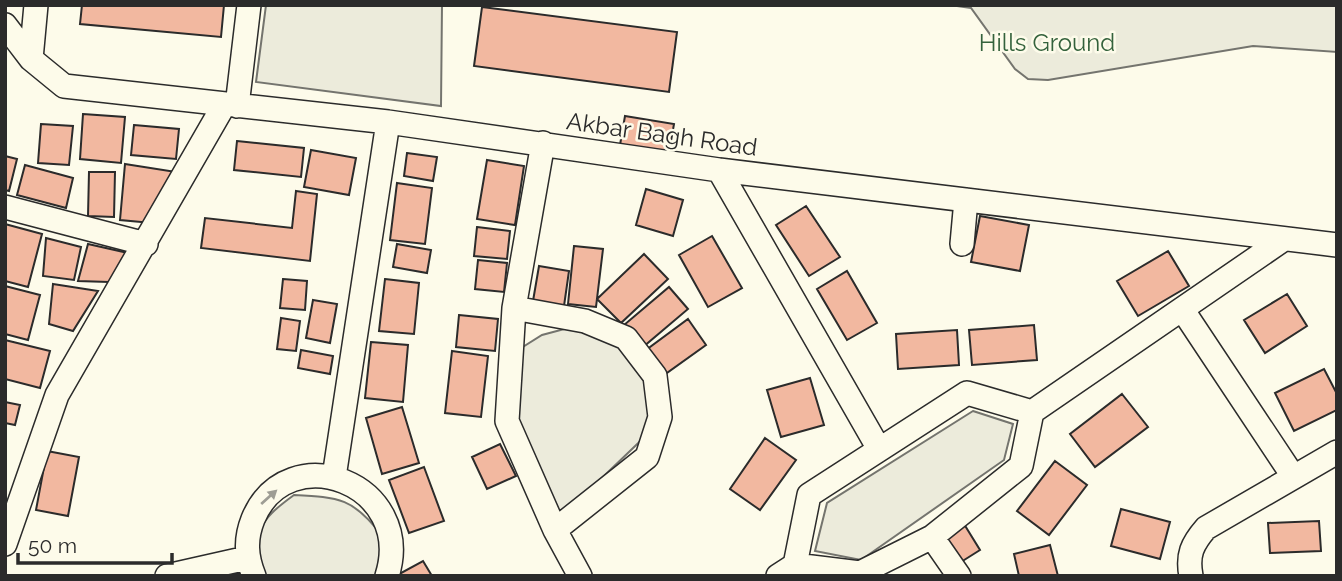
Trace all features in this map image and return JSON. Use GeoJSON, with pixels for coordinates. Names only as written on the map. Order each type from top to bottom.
{"type":"FeatureCollection","features":[{"type":"Feature","properties":{"kind":"street"},"geometry":{"type":"LineString","coordinates":[[31,59],[36,5]]}},
{"type":"Feature","properties":{"kind":"street"},"geometry":{"type":"LineString","coordinates":[[5,544],[57,394],[230,106],[249,5]]}},
{"type":"Feature","properties":{"kind":"street","name":"Akbar Bagh Road"},"geometry":{"type":"LineString","coordinates":[[5,25],[31,59],[64,86],[388,122],[719,170],[1337,245]]}},
{"type":"Feature","properties":{"kind":"street"},"geometry":{"type":"LineString","coordinates":[[334,477],[388,122]]}},
{"type":"Feature","properties":{"kind":"street"},"geometry":{"type":"LineString","coordinates":[[543,143],[514,308],[507,421],[555,530],[580,576]]}},
{"type":"Feature","properties":{"kind":"street"},"geometry":{"type":"LineString","coordinates":[[719,170],[879,449]]}},
{"type":"Feature","properties":{"kind":"street"},"geometry":{"type":"LineString","coordinates":[[962,244],[966,200]]}},
{"type":"Feature","properties":{"kind":"street"},"geometry":{"type":"LineString","coordinates":[[5,207],[146,244]]}},
{"type":"Feature","properties":{"kind":"street"},"geometry":{"type":"LineString","coordinates":[[1032,412],[967,393],[879,449],[809,495],[787,570],[860,573],[932,537],[1021,466],[1032,412],[1284,239]]}},
{"type":"Feature","properties":{"kind":"street"},"geometry":{"type":"LineString","coordinates":[[514,308],[586,321],[626,338],[655,376],[660,417],[647,457],[555,530]]}},
{"type":"Feature","properties":{"kind":"street"},"geometry":{"type":"LineString","coordinates":[[1182,309],[1293,476]]}},
{"type":"Feature","properties":{"kind":"street"},"geometry":{"type":"LineString","coordinates":[[1191,576],[1188,558],[1195,541],[1206,528],[1337,452]]}},
{"type":"Feature","properties":{"kind":"street"},"geometry":{"type":"LineString","coordinates":[[167,576],[250,567],[248,532],[266,498],[286,483],[311,476],[334,477],[358,486],[382,509],[391,533],[393,548],[387,576]]}},
{"type":"Feature","properties":{"kind":"street"},"geometry":{"type":"LineString","coordinates":[[932,537],[959,576]]}},
{"type":"Feature","properties":{"kind":"green space"},"geometry":{"type":"Polygon","coordinates":[[[266,5],[442,5],[441,106],[256,82],[266,5]]]}},
{"type":"Feature","properties":{"kind":"green space","name":"Hills Ground"},"geometry":{"type":"Polygon","coordinates":[[[1337,5],[1337,52],[1253,46],[1048,80],[1028,79],[1015,69],[971,8],[957,6],[1337,5]]]}},
{"type":"Feature","properties":{"kind":"green space"},"geometry":{"type":"Polygon","coordinates":[[[568,328],[611,337],[653,385],[656,426],[557,521],[512,419],[518,350],[542,335],[568,328]]]}},
{"type":"Feature","properties":{"kind":"green space"},"geometry":{"type":"Polygon","coordinates":[[[973,411],[1013,424],[1004,460],[861,560],[815,551],[827,503],[973,411]]]}},
{"type":"Feature","properties":{"kind":"green space"},"geometry":{"type":"Polygon","coordinates":[[[294,495],[334,499],[363,514],[383,537],[376,576],[263,576],[258,548],[261,529],[272,513],[294,495]]]}},
{"type":"Feature","properties":{"kind":"building"},"geometry":{"type":"Polygon","coordinates":[[[82,5],[224,5],[221,37],[80,24],[82,5]]]}},
{"type":"Feature","properties":{"kind":"building"},"geometry":{"type":"Polygon","coordinates":[[[482,7],[677,32],[669,92],[474,66],[482,7]]]}},
{"type":"Feature","properties":{"kind":"building"},"geometry":{"type":"Polygon","coordinates":[[[83,114],[125,117],[121,163],[80,159],[83,114]]]}},
{"type":"Feature","properties":{"kind":"building"},"geometry":{"type":"Polygon","coordinates":[[[625,116],[674,124],[669,152],[620,145],[625,116]]]}},
{"type":"Feature","properties":{"kind":"building"},"geometry":{"type":"Polygon","coordinates":[[[41,124],[73,126],[69,165],[38,163],[41,124]]]}},
{"type":"Feature","properties":{"kind":"building"},"geometry":{"type":"Polygon","coordinates":[[[134,125],[179,129],[176,159],[131,155],[134,125]]]}},
{"type":"Feature","properties":{"kind":"building"},"geometry":{"type":"Polygon","coordinates":[[[237,141],[304,148],[301,177],[234,170],[237,141]]]}},
{"type":"Feature","properties":{"kind":"building"},"geometry":{"type":"Polygon","coordinates":[[[311,150],[356,158],[349,195],[304,187],[311,150]]]}},
{"type":"Feature","properties":{"kind":"building"},"geometry":{"type":"Polygon","coordinates":[[[407,153],[437,157],[433,181],[404,176],[407,153]]]}},
{"type":"Feature","properties":{"kind":"building"},"geometry":{"type":"Polygon","coordinates":[[[5,156],[17,159],[9,191],[5,190],[5,156]]]}},
{"type":"Feature","properties":{"kind":"building"},"geometry":{"type":"Polygon","coordinates":[[[487,160],[524,166],[515,225],[477,219],[487,160]]]}},
{"type":"Feature","properties":{"kind":"building"},"geometry":{"type":"Polygon","coordinates":[[[125,164],[176,172],[152,223],[120,220],[125,164]]]}},
{"type":"Feature","properties":{"kind":"building"},"geometry":{"type":"Polygon","coordinates":[[[25,165],[73,178],[66,208],[17,195],[25,165]]]}},
{"type":"Feature","properties":{"kind":"building"},"geometry":{"type":"Polygon","coordinates":[[[89,172],[115,172],[114,217],[88,216],[89,172]]]}},
{"type":"Feature","properties":{"kind":"building"},"geometry":{"type":"Polygon","coordinates":[[[397,183],[432,188],[425,244],[390,240],[397,183]]]}},
{"type":"Feature","properties":{"kind":"building"},"geometry":{"type":"Polygon","coordinates":[[[646,189],[683,200],[673,236],[636,225],[646,189]]]}},
{"type":"Feature","properties":{"kind":"building"},"geometry":{"type":"Polygon","coordinates":[[[296,191],[317,194],[310,261],[201,248],[205,218],[292,228],[296,191]]]}},
{"type":"Feature","properties":{"kind":"building"},"geometry":{"type":"Polygon","coordinates":[[[806,206],[840,257],[809,276],[776,225],[806,206]]]}},
{"type":"Feature","properties":{"kind":"building"},"geometry":{"type":"Polygon","coordinates":[[[980,216],[1029,225],[1020,271],[971,262],[980,216]]]}},
{"type":"Feature","properties":{"kind":"building"},"geometry":{"type":"Polygon","coordinates":[[[5,224],[42,234],[28,287],[5,281],[5,224]]]}},
{"type":"Feature","properties":{"kind":"building"},"geometry":{"type":"Polygon","coordinates":[[[477,227],[510,231],[507,259],[474,256],[477,227]]]}},
{"type":"Feature","properties":{"kind":"building"},"geometry":{"type":"Polygon","coordinates":[[[712,236],[742,288],[708,307],[679,255],[712,236]]]}},
{"type":"Feature","properties":{"kind":"building"},"geometry":{"type":"Polygon","coordinates":[[[46,238],[81,247],[74,280],[43,276],[46,238]]]}},
{"type":"Feature","properties":{"kind":"building"},"geometry":{"type":"Polygon","coordinates":[[[88,244],[128,253],[109,282],[78,281],[88,244]]]}},
{"type":"Feature","properties":{"kind":"building"},"geometry":{"type":"Polygon","coordinates":[[[397,244],[431,250],[427,273],[393,267],[397,244]]]}},
{"type":"Feature","properties":{"kind":"building"},"geometry":{"type":"Polygon","coordinates":[[[574,246],[603,249],[596,307],[568,304],[574,246]]]}},
{"type":"Feature","properties":{"kind":"building"},"geometry":{"type":"Polygon","coordinates":[[[1168,251],[1189,286],[1138,316],[1117,281],[1168,251]]]}},
{"type":"Feature","properties":{"kind":"building"},"geometry":{"type":"Polygon","coordinates":[[[644,254],[668,279],[621,323],[597,299],[644,254]]]}},
{"type":"Feature","properties":{"kind":"building"},"geometry":{"type":"Polygon","coordinates":[[[478,260],[507,263],[504,292],[475,289],[478,260]]]}},
{"type":"Feature","properties":{"kind":"building"},"geometry":{"type":"Polygon","coordinates":[[[539,266],[569,271],[564,306],[533,301],[539,266]]]}},
{"type":"Feature","properties":{"kind":"building"},"geometry":{"type":"Polygon","coordinates":[[[847,271],[877,323],[847,340],[817,289],[847,271]]]}},
{"type":"Feature","properties":{"kind":"building"},"geometry":{"type":"Polygon","coordinates":[[[283,279],[307,281],[305,310],[280,308],[283,279]]]}},
{"type":"Feature","properties":{"kind":"building"},"geometry":{"type":"Polygon","coordinates":[[[385,279],[419,283],[414,334],[379,331],[385,279]]]}},
{"type":"Feature","properties":{"kind":"building"},"geometry":{"type":"Polygon","coordinates":[[[53,284],[98,291],[73,331],[49,324],[53,284]]]}},
{"type":"Feature","properties":{"kind":"building"},"geometry":{"type":"Polygon","coordinates":[[[5,286],[40,295],[28,340],[5,334],[5,286]]]}},
{"type":"Feature","properties":{"kind":"building"},"geometry":{"type":"Polygon","coordinates":[[[669,287],[688,309],[643,347],[624,325],[669,287]]]}},
{"type":"Feature","properties":{"kind":"building"},"geometry":{"type":"Polygon","coordinates":[[[1287,294],[1307,326],[1265,353],[1244,320],[1287,294]]]}},
{"type":"Feature","properties":{"kind":"building"},"geometry":{"type":"Polygon","coordinates":[[[313,300],[337,304],[330,343],[306,338],[313,300]]]}},
{"type":"Feature","properties":{"kind":"building"},"geometry":{"type":"Polygon","coordinates":[[[459,315],[498,319],[495,351],[456,347],[459,315]]]}},
{"type":"Feature","properties":{"kind":"building"},"geometry":{"type":"Polygon","coordinates":[[[281,318],[300,321],[296,351],[277,349],[281,318]]]}},
{"type":"Feature","properties":{"kind":"building"},"geometry":{"type":"Polygon","coordinates":[[[688,319],[706,345],[664,375],[646,350],[688,319]]]}},
{"type":"Feature","properties":{"kind":"building"},"geometry":{"type":"Polygon","coordinates":[[[1034,325],[1037,360],[972,365],[969,330],[1034,325]]]}},
{"type":"Feature","properties":{"kind":"building"},"geometry":{"type":"Polygon","coordinates":[[[957,330],[959,365],[898,369],[896,334],[957,330]]]}},
{"type":"Feature","properties":{"kind":"building"},"geometry":{"type":"Polygon","coordinates":[[[5,340],[50,351],[40,388],[5,379],[5,340]]]}},
{"type":"Feature","properties":{"kind":"building"},"geometry":{"type":"Polygon","coordinates":[[[371,342],[408,345],[403,402],[365,398],[371,342]]]}},
{"type":"Feature","properties":{"kind":"building"},"geometry":{"type":"Polygon","coordinates":[[[301,350],[333,356],[330,374],[298,368],[301,350]]]}},
{"type":"Feature","properties":{"kind":"building"},"geometry":{"type":"Polygon","coordinates":[[[452,351],[488,356],[481,417],[445,413],[452,351]]]}},
{"type":"Feature","properties":{"kind":"building"},"geometry":{"type":"Polygon","coordinates":[[[1324,369],[1337,394],[1337,410],[1294,431],[1275,393],[1324,369]]]}},
{"type":"Feature","properties":{"kind":"building"},"geometry":{"type":"Polygon","coordinates":[[[810,378],[824,425],[781,437],[767,390],[810,378]]]}},
{"type":"Feature","properties":{"kind":"building"},"geometry":{"type":"Polygon","coordinates":[[[1122,394],[1148,427],[1095,467],[1070,434],[1122,394]]]}},
{"type":"Feature","properties":{"kind":"building"},"geometry":{"type":"Polygon","coordinates":[[[5,402],[20,405],[15,425],[5,423],[5,402]]]}},
{"type":"Feature","properties":{"kind":"building"},"geometry":{"type":"Polygon","coordinates":[[[402,407],[419,463],[382,474],[366,418],[402,407]]]}},
{"type":"Feature","properties":{"kind":"building"},"geometry":{"type":"Polygon","coordinates":[[[765,438],[796,460],[760,510],[730,489],[765,438]]]}},
{"type":"Feature","properties":{"kind":"building"},"geometry":{"type":"Polygon","coordinates":[[[500,444],[516,476],[487,489],[472,457],[500,444]]]}},
{"type":"Feature","properties":{"kind":"building"},"geometry":{"type":"Polygon","coordinates":[[[47,451],[79,457],[68,516],[36,510],[47,451]]]}},
{"type":"Feature","properties":{"kind":"building"},"geometry":{"type":"Polygon","coordinates":[[[1055,461],[1087,485],[1049,535],[1017,511],[1055,461]]]}},
{"type":"Feature","properties":{"kind":"building"},"geometry":{"type":"Polygon","coordinates":[[[424,467],[444,521],[409,533],[389,480],[424,467]]]}},
{"type":"Feature","properties":{"kind":"building"},"geometry":{"type":"Polygon","coordinates":[[[1121,509],[1170,522],[1160,559],[1111,546],[1121,509]]]}},
{"type":"Feature","properties":{"kind":"building"},"geometry":{"type":"Polygon","coordinates":[[[1319,521],[1321,551],[1270,553],[1268,523],[1319,521]]]}},
{"type":"Feature","properties":{"kind":"building"},"geometry":{"type":"Polygon","coordinates":[[[964,524],[980,550],[961,562],[943,536],[964,524]]]}},
{"type":"Feature","properties":{"kind":"building"},"geometry":{"type":"Polygon","coordinates":[[[1050,545],[1058,576],[1019,576],[1014,554],[1050,545]]]}},
{"type":"Feature","properties":{"kind":"building"},"geometry":{"type":"Polygon","coordinates":[[[423,561],[432,576],[402,576],[401,573],[423,561]]]}}]}
